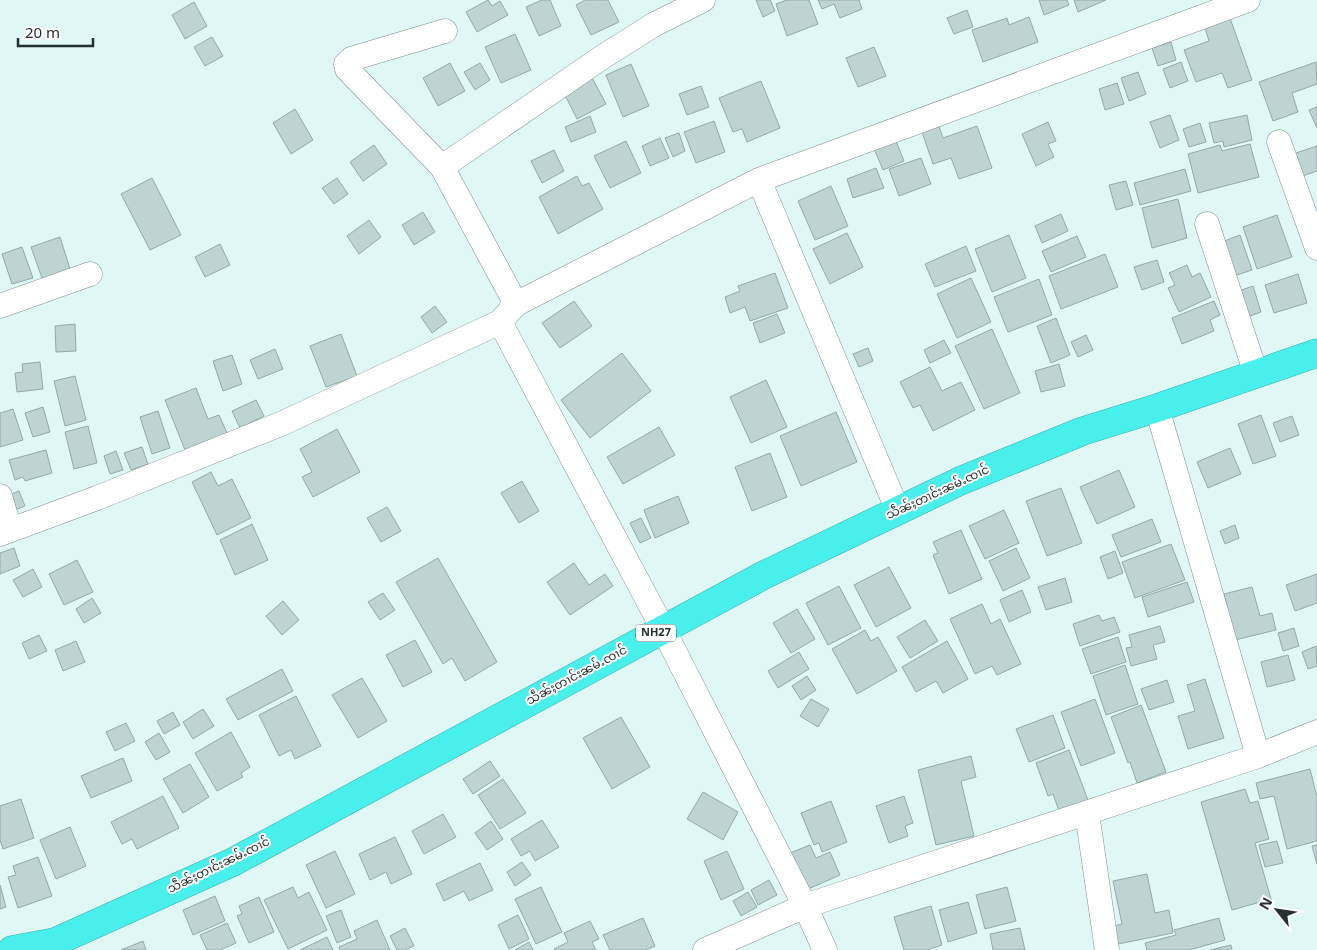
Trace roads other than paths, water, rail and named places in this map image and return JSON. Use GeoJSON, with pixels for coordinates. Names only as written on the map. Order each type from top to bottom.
{"type":"FeatureCollection","features":[{"type":"Feature","properties":{"kind":"highway","name":"သဵၼ်ႈတၢင်းၼမ်ႉၸၢင်"},"geometry":{"type":"LineString","coordinates":[[12,950],[55,942],[233,862],[764,575],[960,481],[1083,431],[1157,408],[1317,353]]}},
{"type":"Feature","properties":{"kind":"street"},"geometry":{"type":"LineString","coordinates":[[442,168],[604,56],[655,24],[703,0]]}},
{"type":"Feature","properties":{"kind":"street"},"geometry":{"type":"LineString","coordinates":[[0,496],[5,532],[97,498],[283,423],[500,322],[516,304],[759,180],[1248,0]]}},
{"type":"Feature","properties":{"kind":"street"},"geometry":{"type":"LineString","coordinates":[[445,31],[351,59],[346,64],[346,69],[442,168],[516,304]]}},
{"type":"Feature","properties":{"kind":"street"},"geometry":{"type":"LineString","coordinates":[[1279,142],[1317,248]]}},
{"type":"Feature","properties":{"kind":"street"},"geometry":{"type":"LineString","coordinates":[[759,180],[898,511]]}},
{"type":"Feature","properties":{"kind":"street"},"geometry":{"type":"LineString","coordinates":[[1207,224],[1256,374]]}},
{"type":"Feature","properties":{"kind":"street"},"geometry":{"type":"LineString","coordinates":[[0,306],[90,274]]}},
{"type":"Feature","properties":{"kind":"street"},"geometry":{"type":"LineString","coordinates":[[500,322],[663,629],[805,906],[825,950]]}},
{"type":"Feature","properties":{"kind":"street"},"geometry":{"type":"LineString","coordinates":[[1157,408],[1258,756]]}},
{"type":"Feature","properties":{"kind":"street"},"geometry":{"type":"LineString","coordinates":[[705,950],[805,906],[1258,756],[1317,732]]}},
{"type":"Feature","properties":{"kind":"street"},"geometry":{"type":"LineString","coordinates":[[1087,813],[1107,950]]}}]}
